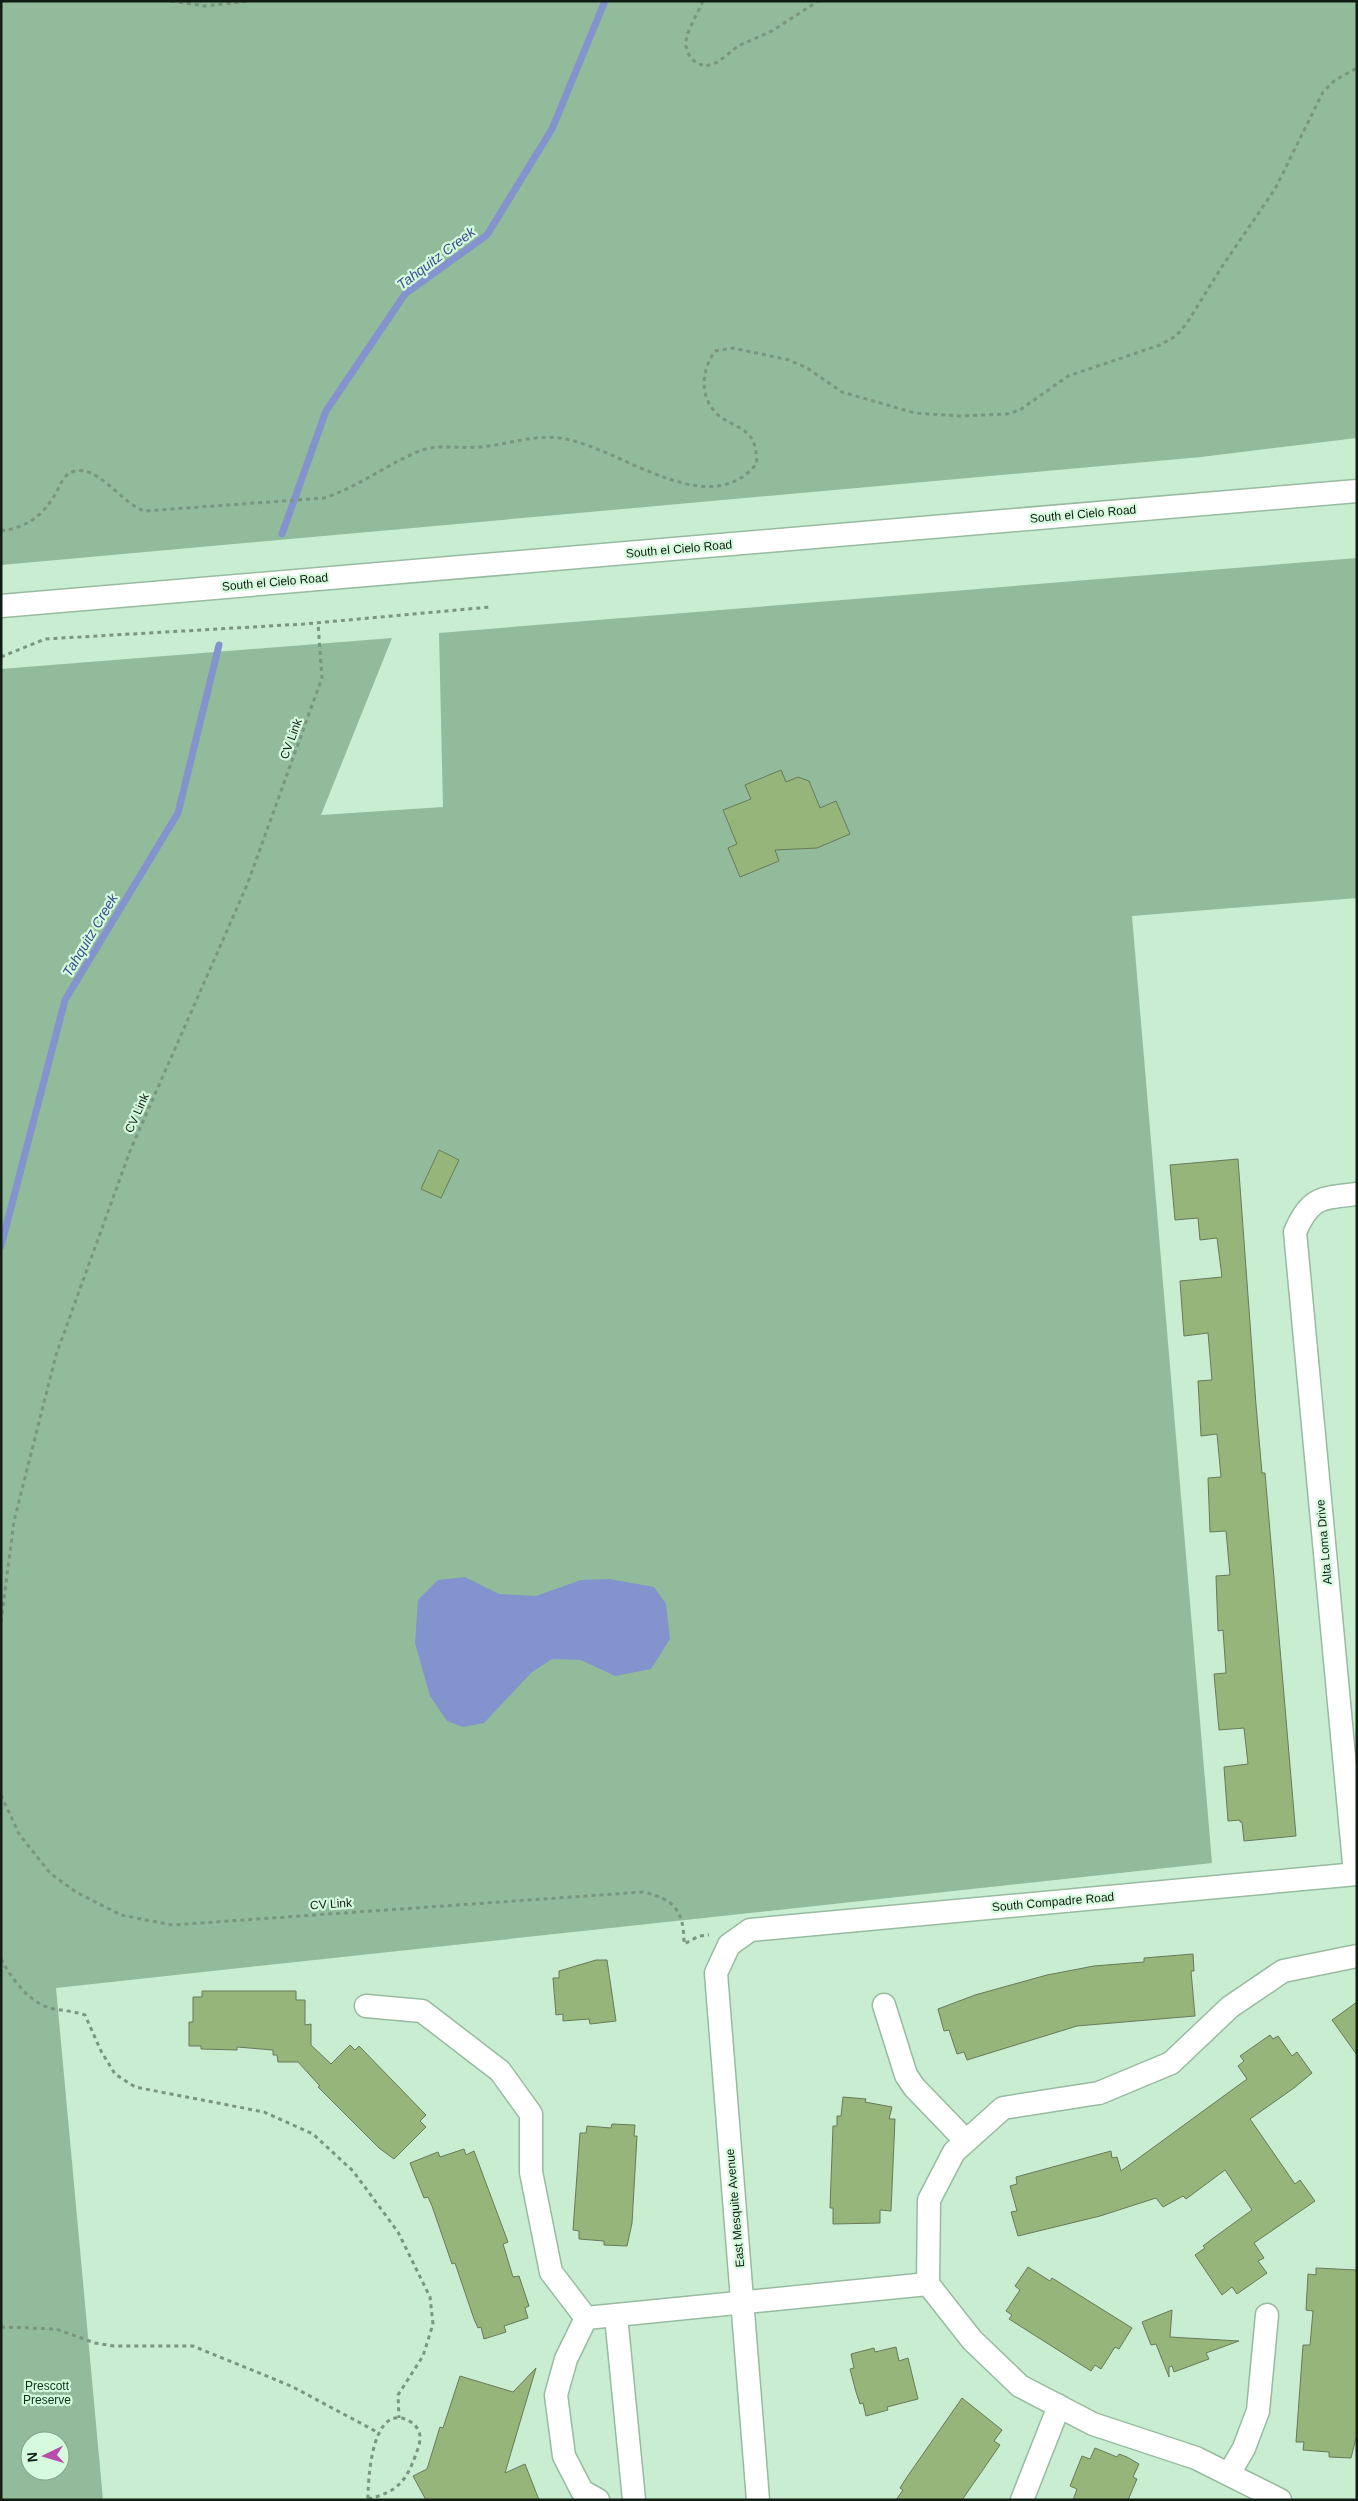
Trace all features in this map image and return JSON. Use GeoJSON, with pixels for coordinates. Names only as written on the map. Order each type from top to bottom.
{"type":"FeatureCollection","features":[{"type":"Feature","properties":{"kind":"street","name":"South el Cielo Road"},"geometry":{"type":"LineString","coordinates":[[1,606],[1357,491]]}},
{"type":"Feature","properties":{"kind":"street","name":"Alta Loma Drive"},"geometry":{"type":"LineString","coordinates":[[1356,1874],[1295,1232],[1304,1211],[1324,1198],[1357,1194]]}},
{"type":"Feature","properties":{"kind":"street","name":"South Compadre Road"},"geometry":{"type":"LineString","coordinates":[[750,1930],[1356,1874]]}},
{"type":"Feature","properties":{"kind":"street","name":"East Mesquite Avenue"},"geometry":{"type":"LineString","coordinates":[[750,1930],[729,1945],[716,1974],[758,2500]]}},
{"type":"Feature","properties":{"kind":"street"},"geometry":{"type":"LineString","coordinates":[[1280,2500],[1196,2458],[1093,2424],[1020,2386],[972,2340],[928,2284],[929,2200],[954,2152],[1003,2108],[1099,2093],[1171,2063],[1230,2008],[1283,1971],[1357,1956]]}},
{"type":"Feature","properties":{"kind":"street"},"geometry":{"type":"LineString","coordinates":[[884,2005],[906,2075],[914,2087],[966,2141]]}},
{"type":"Feature","properties":{"kind":"street"},"geometry":{"type":"LineString","coordinates":[[366,2006],[422,2012],[500,2071],[530,2114],[532,2172],[551,2272],[586,2318]]}},
{"type":"Feature","properties":{"kind":"street"},"geometry":{"type":"LineString","coordinates":[[586,2318],[928,2284]]}},
{"type":"Feature","properties":{"kind":"street"},"geometry":{"type":"LineString","coordinates":[[1229,2474],[1244,2448],[1258,2411],[1267,2315]]}},
{"type":"Feature","properties":{"kind":"street"},"geometry":{"type":"LineString","coordinates":[[606,2500],[634,2499],[616,2316]]}},
{"type":"Feature","properties":{"kind":"street"},"geometry":{"type":"LineString","coordinates":[[586,2318],[566,2359],[556,2395],[564,2456],[582,2491],[598,2500]]}},
{"type":"Feature","properties":{"kind":"street"},"geometry":{"type":"LineString","coordinates":[[1022,2500],[1059,2406]]}},
{"type":"Feature","properties":{"kind":"path"},"geometry":{"type":"LineString","coordinates":[[171,1],[205,6],[249,1]]}},
{"type":"Feature","properties":{"kind":"path"},"geometry":{"type":"LineString","coordinates":[[703,1],[689,30],[685,44],[689,55],[696,63],[706,66],[718,62],[738,46],[772,31],[818,1]]}},
{"type":"Feature","properties":{"kind":"path"},"geometry":{"type":"LineString","coordinates":[[1,530],[29,524],[41,515],[52,501],[63,479],[72,472],[83,470],[99,477],[134,508],[144,511],[262,503],[324,498],[344,492],[424,450],[440,446],[479,447],[534,438],[563,438],[588,443],[673,481],[703,487],[734,481],[748,475],[757,463],[756,445],[748,434],[716,413],[706,398],[703,384],[706,363],[715,351],[733,348],[789,360],[807,368],[842,392],[915,412],[961,416],[1008,414],[1020,410],[1068,376],[1160,345],[1176,336],[1187,323],[1221,268],[1275,189],[1323,92],[1335,80],[1357,68]]}},
{"type":"Feature","properties":{"kind":"path"},"geometry":{"type":"LineString","coordinates":[[1,658],[45,639],[318,623],[490,607]]}},
{"type":"Feature","properties":{"kind":"path","name":"CV Link"},"geometry":{"type":"LineString","coordinates":[[1,1622],[14,1521],[56,1355],[130,1150],[247,884],[322,678],[318,623]]}},
{"type":"Feature","properties":{"kind":"path","name":"CV Link"},"geometry":{"type":"LineString","coordinates":[[1,1795],[19,1834],[50,1873],[76,1892],[121,1915],[172,1925],[643,1892],[664,1896],[675,1908],[684,1924],[684,1944]]}},
{"type":"Feature","properties":{"kind":"path"},"geometry":{"type":"LineString","coordinates":[[1,1959],[30,1998],[47,2007],[69,2009],[85,2015],[101,2051],[115,2074],[135,2086],[264,2112],[313,2134],[353,2171],[398,2232],[430,2297],[433,2324],[423,2356],[398,2395],[399,2418]]}},
{"type":"Feature","properties":{"kind":"path"},"geometry":{"type":"LineString","coordinates":[[1,2327],[56,2329],[95,2343],[114,2346],[193,2346],[291,2386],[379,2433]]}},
{"type":"Feature","properties":{"kind":"path"},"geometry":{"type":"LineString","coordinates":[[399,2418],[410,2421],[419,2432],[420,2442],[403,2482],[387,2494],[368,2500],[371,2458],[379,2433],[388,2422],[399,2418]]}},
{"type":"Feature","properties":{"kind":"green space"},"geometry":{"type":"Polygon","coordinates":[[[1,1],[1357,1],[1357,438],[1201,457],[1,565],[1,1]]]}},
{"type":"Feature","properties":{"kind":"green space","name":"Prescott Preserve"},"geometry":{"type":"Polygon","coordinates":[[[1357,558],[1357,898],[1132,916],[1212,1863],[56,1988],[103,2500],[1,2500],[1,669],[392,638],[321,815],[443,807],[439,633],[1357,558]]]}},
{"type":"Feature","properties":{"kind":"water"},"geometry":{"type":"Polygon","coordinates":[[[465,1577],[499,1594],[536,1596],[581,1580],[609,1579],[654,1587],[666,1604],[670,1639],[651,1669],[615,1676],[581,1660],[552,1659],[531,1673],[484,1723],[463,1727],[447,1721],[430,1696],[415,1643],[418,1600],[438,1580],[465,1577]]]}},
{"type":"Feature","properties":{"kind":"building"},"geometry":{"type":"Polygon","coordinates":[[[781,770],[786,782],[798,777],[809,781],[820,808],[836,801],[850,834],[817,848],[775,850],[779,861],[740,877],[728,848],[737,844],[723,810],[751,799],[745,785],[781,770]]]}},
{"type":"Feature","properties":{"kind":"building"},"geometry":{"type":"Polygon","coordinates":[[[439,1150],[459,1160],[441,1198],[421,1189],[439,1150]]]}},
{"type":"Feature","properties":{"kind":"building"},"geometry":{"type":"Polygon","coordinates":[[[1238,1159],[1256,1405],[1262,1473],[1265,1473],[1296,1836],[1244,1841],[1242,1822],[1240,1820],[1228,1821],[1224,1767],[1248,1764],[1244,1728],[1219,1730],[1214,1674],[1226,1673],[1223,1630],[1218,1631],[1216,1576],[1230,1575],[1226,1531],[1210,1532],[1208,1478],[1221,1477],[1217,1434],[1201,1436],[1198,1381],[1212,1380],[1208,1333],[1184,1336],[1180,1281],[1222,1277],[1217,1238],[1200,1240],[1198,1218],[1175,1220],[1170,1165],[1238,1159]]]}},
{"type":"Feature","properties":{"kind":"building"},"geometry":{"type":"Polygon","coordinates":[[[1193,1954],[1194,1971],[1191,1971],[1195,2016],[1077,2026],[967,2060],[964,2052],[957,2054],[949,2030],[944,2031],[938,2009],[975,1995],[1047,1975],[1094,1966],[1144,1962],[1144,1958],[1193,1954]]]}},
{"type":"Feature","properties":{"kind":"building"},"geometry":{"type":"Polygon","coordinates":[[[596,1960],[607,1960],[616,2021],[590,2024],[589,2019],[563,2021],[563,2014],[556,2015],[553,1978],[559,1978],[559,1971],[596,1960]]]}},
{"type":"Feature","properties":{"kind":"building"},"geometry":{"type":"Polygon","coordinates":[[[202,1991],[296,1991],[296,2000],[305,2000],[305,2025],[311,2024],[311,2045],[331,2064],[350,2045],[355,2050],[359,2046],[426,2115],[420,2121],[426,2127],[394,2159],[379,2148],[318,2087],[320,2086],[298,2062],[278,2062],[277,2055],[273,2055],[273,2050],[237,2047],[237,2050],[201,2049],[201,2046],[189,2046],[189,2022],[193,2022],[193,1997],[202,1997],[202,1991]]]}},
{"type":"Feature","properties":{"kind":"building"},"geometry":{"type":"Polygon","coordinates":[[[1357,2002],[1357,2055],[1332,2020],[1357,2002]]]}},
{"type":"Feature","properties":{"kind":"building"},"geometry":{"type":"Polygon","coordinates":[[[1270,2035],[1273,2039],[1278,2036],[1292,2056],[1297,2052],[1312,2073],[1250,2119],[1295,2184],[1300,2180],[1315,2201],[1254,2243],[1264,2258],[1258,2261],[1267,2273],[1237,2294],[1232,2287],[1222,2295],[1195,2255],[1205,2248],[1203,2246],[1252,2210],[1225,2170],[1186,2199],[1183,2196],[1163,2207],[1156,2198],[1100,2216],[1018,2236],[1011,2212],[1017,2211],[1010,2186],[1017,2184],[1016,2177],[1111,2151],[1112,2158],[1117,2157],[1121,2171],[1247,2079],[1238,2066],[1244,2061],[1240,2056],[1270,2035]]]}},
{"type":"Feature","properties":{"kind":"building"},"geometry":{"type":"Polygon","coordinates":[[[843,2097],[866,2099],[865,2102],[892,2107],[889,2119],[895,2119],[891,2211],[880,2210],[880,2223],[833,2224],[833,2208],[830,2208],[833,2126],[837,2126],[837,2116],[841,2116],[843,2097]]]}},
{"type":"Feature","properties":{"kind":"building"},"geometry":{"type":"Polygon","coordinates":[[[612,2124],[635,2125],[634,2136],[637,2136],[632,2223],[627,2246],[604,2245],[604,2241],[579,2239],[579,2231],[573,2230],[580,2133],[586,2133],[587,2126],[611,2128],[612,2124]]]}},
{"type":"Feature","properties":{"kind":"building"},"geometry":{"type":"Polygon","coordinates":[[[464,2149],[466,2155],[474,2151],[508,2242],[503,2244],[513,2277],[519,2276],[529,2306],[525,2308],[528,2318],[504,2326],[506,2332],[484,2339],[481,2327],[478,2328],[474,2319],[455,2263],[452,2264],[432,2206],[428,2197],[424,2198],[410,2163],[438,2152],[440,2157],[464,2149]]]}},
{"type":"Feature","properties":{"kind":"building"},"geometry":{"type":"Polygon","coordinates":[[[1028,2267],[1050,2281],[1052,2278],[1132,2328],[1119,2349],[1115,2347],[1101,2369],[1095,2365],[1091,2371],[1009,2319],[1012,2315],[1006,2311],[1020,2290],[1015,2286],[1028,2267]]]}},
{"type":"Feature","properties":{"kind":"building"},"geometry":{"type":"Polygon","coordinates":[[[1316,2268],[1357,2270],[1357,2434],[1351,2458],[1329,2457],[1329,2452],[1303,2450],[1304,2442],[1296,2442],[1303,2345],[1310,2345],[1313,2311],[1306,2310],[1308,2274],[1316,2275],[1316,2268]]]}},
{"type":"Feature","properties":{"kind":"building"},"geometry":{"type":"Polygon","coordinates":[[[1172,2310],[1170,2337],[1239,2341],[1206,2353],[1209,2359],[1174,2372],[1172,2366],[1169,2367],[1169,2377],[1156,2344],[1151,2345],[1142,2322],[1172,2310]]]}},
{"type":"Feature","properties":{"kind":"building"},"geometry":{"type":"Polygon","coordinates":[[[896,2347],[899,2361],[908,2358],[918,2399],[887,2407],[888,2410],[866,2416],[863,2403],[860,2404],[850,2369],[854,2368],[851,2354],[874,2348],[875,2352],[896,2347]]]}},
{"type":"Feature","properties":{"kind":"building"},"geometry":{"type":"Polygon","coordinates":[[[536,2368],[505,2473],[525,2464],[539,2500],[426,2500],[413,2476],[427,2469],[440,2427],[443,2428],[460,2376],[513,2392],[536,2368]]]}},
{"type":"Feature","properties":{"kind":"building"},"geometry":{"type":"Polygon","coordinates":[[[962,2398],[1002,2430],[994,2441],[1000,2445],[962,2500],[896,2500],[903,2490],[900,2488],[907,2477],[962,2398]]]}},
{"type":"Feature","properties":{"kind":"building"},"geometry":{"type":"Polygon","coordinates":[[[1095,2448],[1117,2457],[1119,2454],[1139,2464],[1133,2477],[1137,2479],[1128,2500],[1073,2500],[1077,2489],[1070,2486],[1082,2456],[1090,2459],[1095,2448]]]}},
{"type":"Feature","properties":{"kind":"waterway","name":"Tahquitz Creek"},"geometry":{"type":"LineString","coordinates":[[282,534],[326,411],[405,294],[487,235],[552,129],[605,1]]}},
{"type":"Feature","properties":{"kind":"waterway","name":"Tahquitz Creek"},"geometry":{"type":"LineString","coordinates":[[1,1246],[65,1000],[178,813],[219,645]]}}]}
